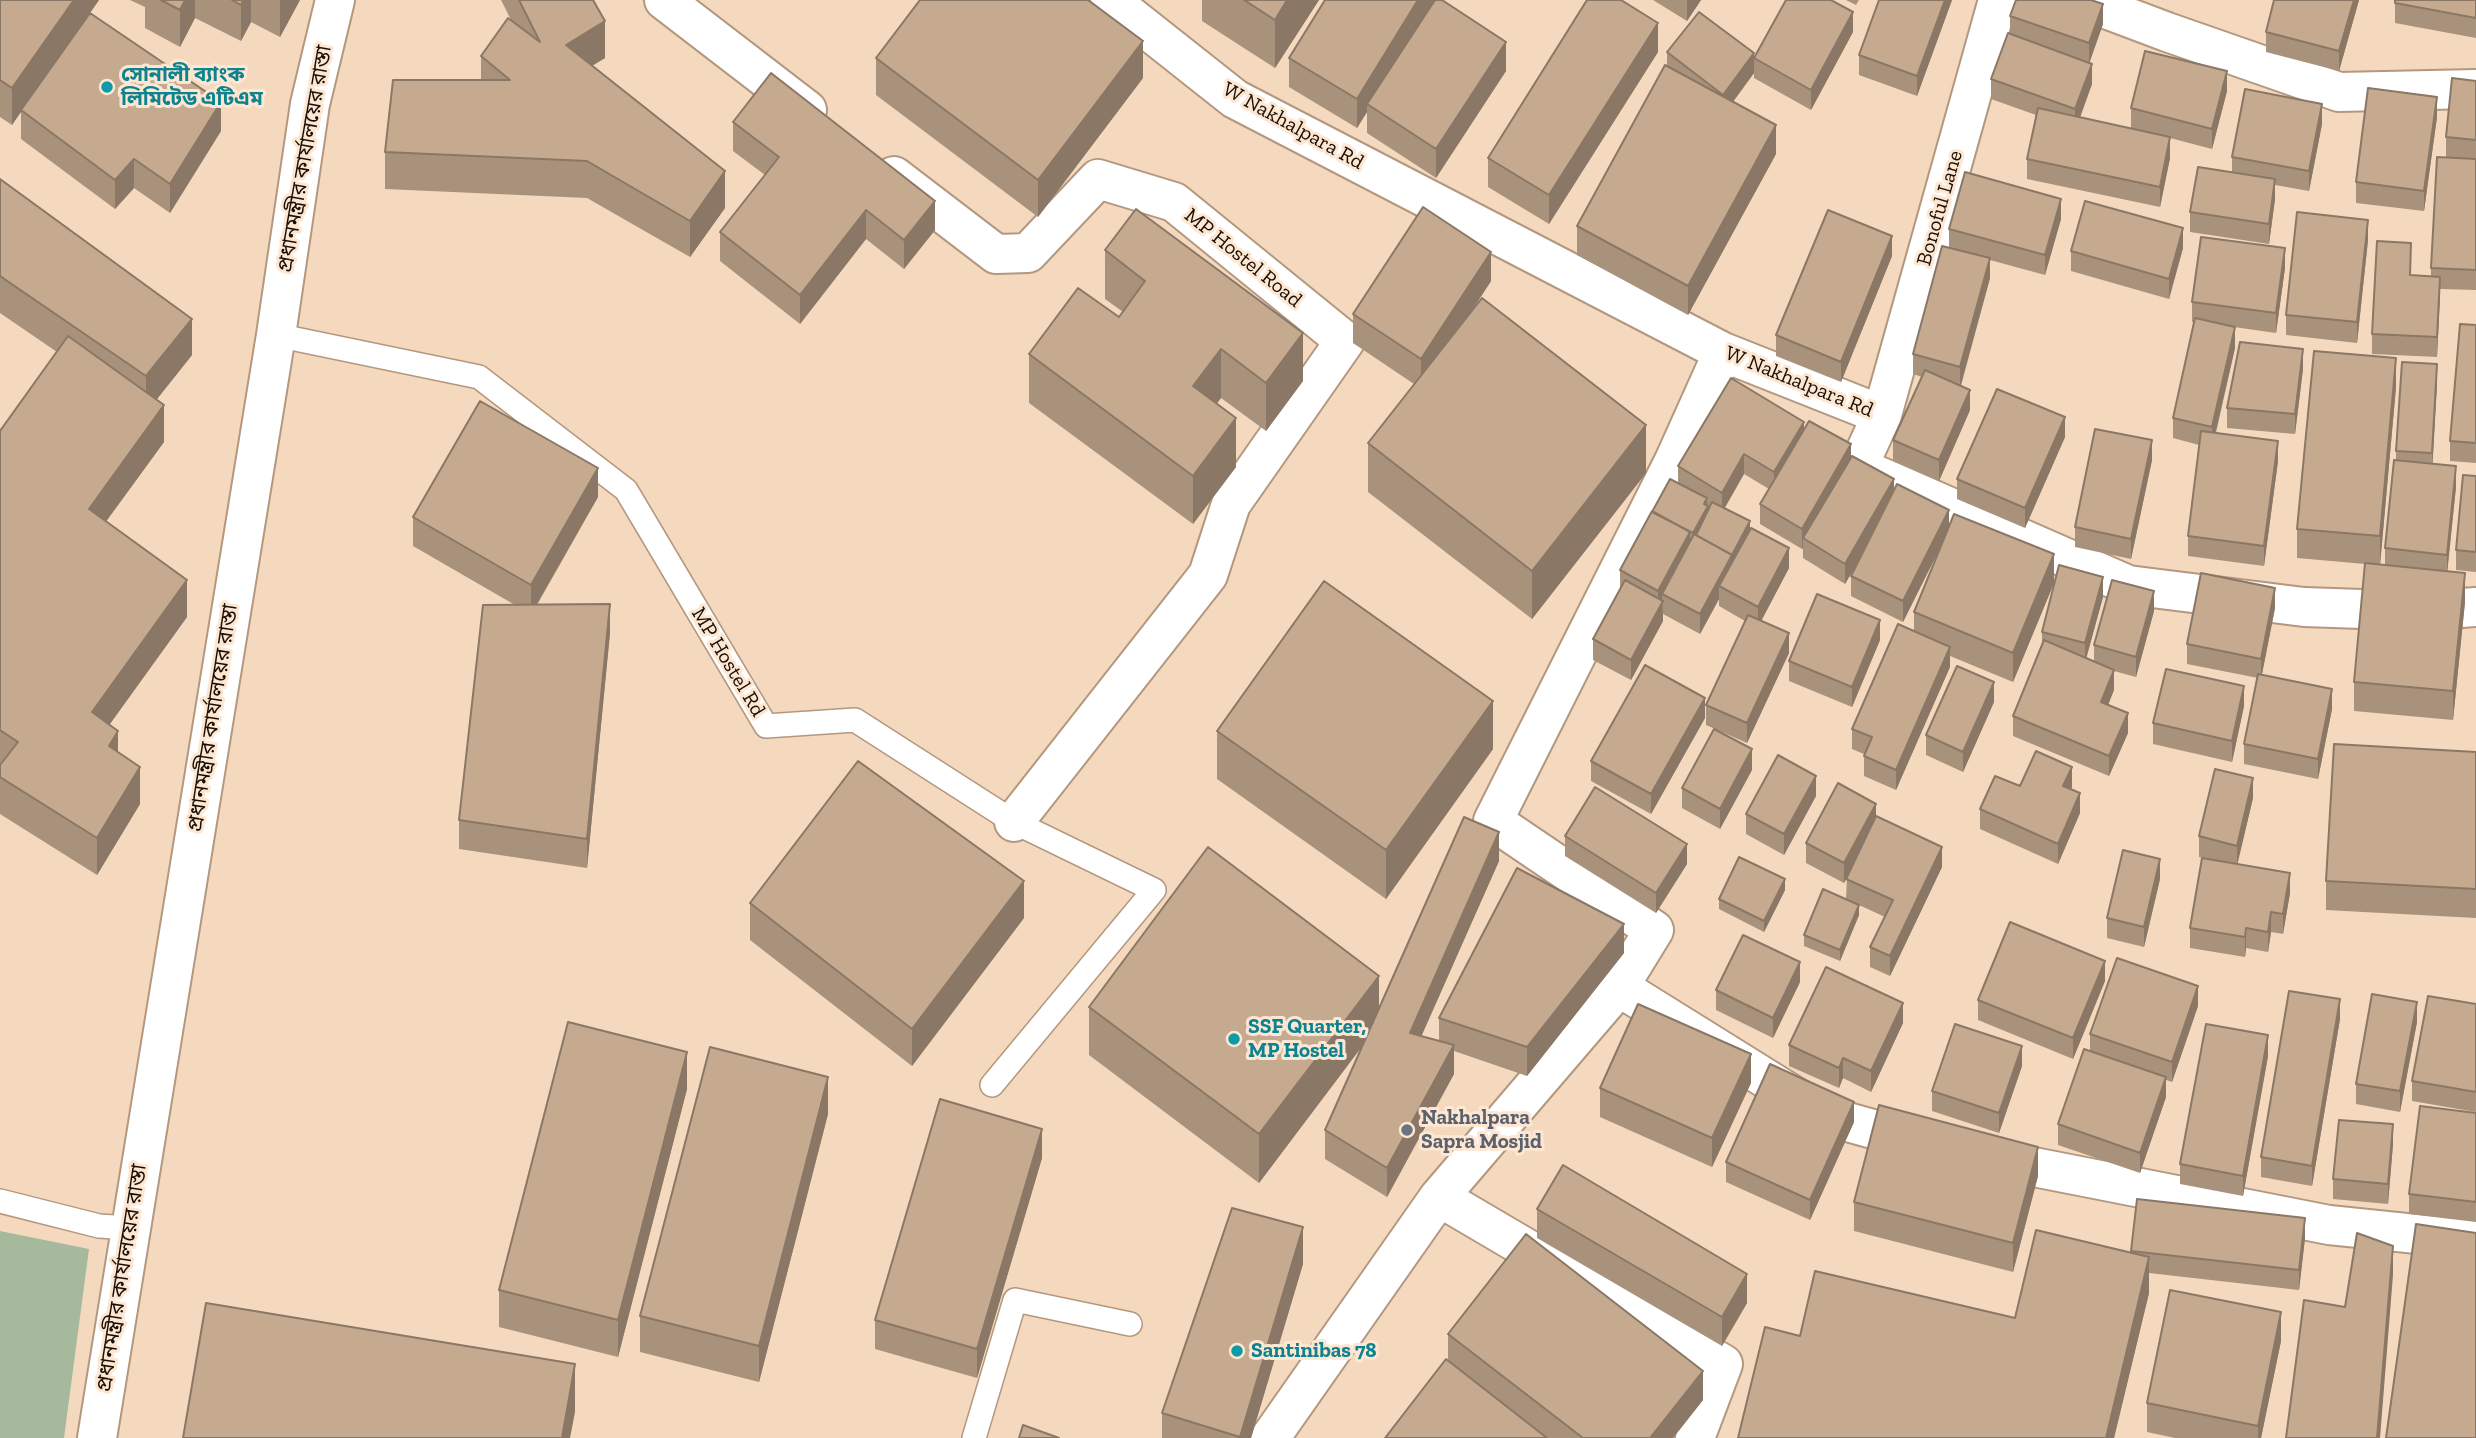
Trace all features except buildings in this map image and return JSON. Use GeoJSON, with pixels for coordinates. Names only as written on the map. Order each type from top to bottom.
{"type":"FeatureCollection","features":[{"type":"Feature","properties":{"kind":"street","name":"প্রধানমন্ত্রীর কার্যালয়ের রাস্তা"},"geometry":{"type":"LineString","coordinates":[[97,1438],[276,335],[310,104],[335,0]]}},
{"type":"Feature","properties":{"kind":"street"},"geometry":{"type":"LineString","coordinates":[[664,0],[830,127]]}},
{"type":"Feature","properties":{"kind":"street","name":"W Nakhalpara Rd"},"geometry":{"type":"LineString","coordinates":[[1110,0],[1235,99],[1723,352],[1882,415],[1858,467],[2128,585],[2304,607],[2420,611],[2476,607]]}},
{"type":"Feature","properties":{"kind":"street","name":"Bonoful Lane"},"geometry":{"type":"LineString","coordinates":[[1882,415],[1998,0]]}},
{"type":"Feature","properties":{"kind":"street"},"geometry":{"type":"LineString","coordinates":[[2082,0],[2339,92],[2476,89]]}},
{"type":"Feature","properties":{"kind":"street","name":"MP Hostel Road"},"geometry":{"type":"LineString","coordinates":[[863,152],[996,254],[1028,253],[1098,179],[1174,202],[1345,341],[1231,504],[1208,575],[1014,822]]}},
{"type":"Feature","properties":{"kind":"street"},"geometry":{"type":"LineString","coordinates":[[1270,1438],[1439,1197],[1619,988],[1654,930],[1493,821],[1674,461],[1723,352]]}},
{"type":"Feature","properties":{"kind":"street"},"geometry":{"type":"LineString","coordinates":[[1619,988],[1826,1116],[1944,1149],[2329,1225],[2476,1240]]}},
{"type":"Feature","properties":{"kind":"street"},"geometry":{"type":"LineString","coordinates":[[1439,1197],[1723,1364],[1695,1438]]}},
{"type":"Feature","properties":{"kind":"lane","name":"MP Hostel Rd"},"geometry":{"type":"LineString","coordinates":[[276,335],[479,377],[626,490],[766,726],[855,720],[1014,822],[1154,890],[992,1085]]}},
{"type":"Feature","properties":{"kind":"lane"},"geometry":{"type":"LineString","coordinates":[[0,1201],[99,1226],[130,1228]]}},
{"type":"Feature","properties":{"kind":"lane"},"geometry":{"type":"LineString","coordinates":[[974,1438],[1015,1300],[1130,1324]]}},
{"type":"Feature","properties":{"kind":"green space"},"geometry":{"type":"Polygon","coordinates":[[[0,1231],[89,1249],[64,1438],[0,1438],[0,1231]]]}},
{"type":"Feature","properties":{"kind":"place","name":"সোনালী ব্যাংক লিমিটেড এটিএম"},"geometry":{"type":"Point","coordinates":[107,87]}},
{"type":"Feature","properties":{"kind":"place","name":"SSF Quarter, MP Hostel"},"geometry":{"type":"Point","coordinates":[1234,1039]}},
{"type":"Feature","properties":{"kind":"place","name":"Nakhalpara Sapra Mosjid"},"geometry":{"type":"Point","coordinates":[1407,1130]}},
{"type":"Feature","properties":{"kind":"place","name":"Santinibas 78"},"geometry":{"type":"Point","coordinates":[1237,1351]}}]}
